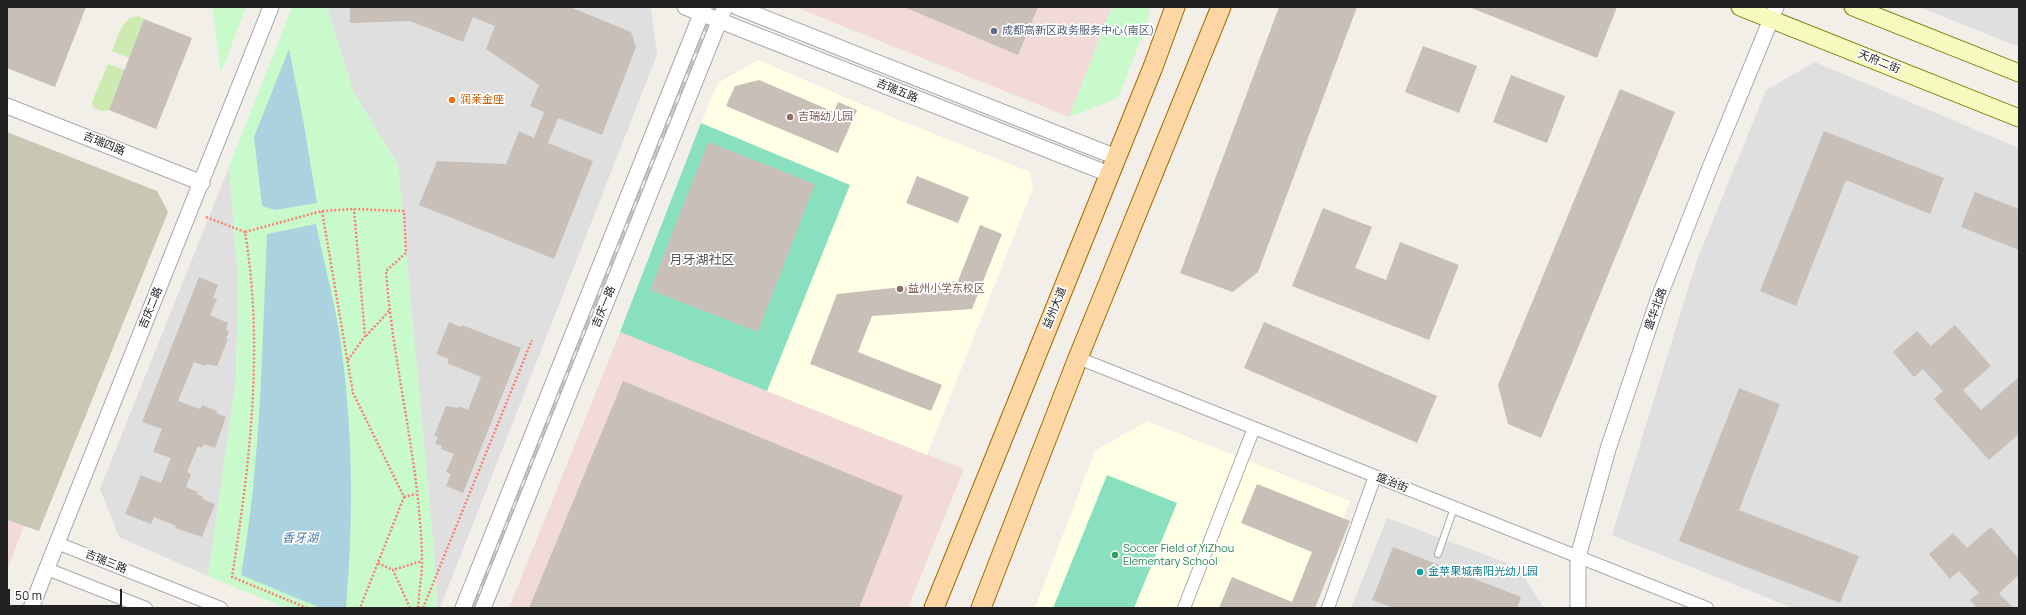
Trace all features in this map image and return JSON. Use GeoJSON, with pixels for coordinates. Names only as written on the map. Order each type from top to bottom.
{"type":"FeatureCollection","features":[{"type":"Feature","properties":{"kind":"main road","name":"益州大道"},"geometry":{"type":"LineString","coordinates":[[934,608],[1175,7]]}},
{"type":"Feature","properties":{"kind":"main road"},"geometry":{"type":"LineString","coordinates":[[981,608],[1078,358],[1221,7]]}},
{"type":"Feature","properties":{"kind":"main road","name":"天府二街"},"geometry":{"type":"LineString","coordinates":[[1740,7],[1774,13],[2019,118]]}},
{"type":"Feature","properties":{"kind":"main road"},"geometry":{"type":"LineString","coordinates":[[1853,7],[2019,73]]}},
{"type":"Feature","properties":{"kind":"street","name":"吉庆二路"},"geometry":{"type":"LineString","coordinates":[[31,608],[202,183],[270,7]]}},
{"type":"Feature","properties":{"kind":"street","name":"吉瑞五路"},"geometry":{"type":"LineString","coordinates":[[685,7],[722,14],[1109,174]]}},
{"type":"Feature","properties":{"kind":"street","name":"吉瑞五路"},"geometry":{"type":"LineString","coordinates":[[737,7],[1116,157]]}},
{"type":"Feature","properties":{"kind":"street","name":"吉庆一路"},"geometry":{"type":"LineString","coordinates":[[463,608],[703,10]]}},
{"type":"Feature","properties":{"kind":"street","name":"盛华北路"},"geometry":{"type":"LineString","coordinates":[[1578,608],[1578,557],[1608,449],[1658,300],[1774,13]]}},
{"type":"Feature","properties":{"kind":"street","name":"吉庆一路"},"geometry":{"type":"LineString","coordinates":[[484,608],[722,14]]}},
{"type":"Feature","properties":{"kind":"street","name":"吉瑞四路"},"geometry":{"type":"LineString","coordinates":[[7,106],[202,183]]}},
{"type":"Feature","properties":{"kind":"street","name":"盛治街"},"geometry":{"type":"LineString","coordinates":[[1078,358],[1707,608]]}},
{"type":"Feature","properties":{"kind":"street"},"geometry":{"type":"LineString","coordinates":[[1184,608],[1254,428]]}},
{"type":"Feature","properties":{"kind":"street"},"geometry":{"type":"LineString","coordinates":[[1328,608],[1376,476]]}},
{"type":"Feature","properties":{"kind":"street","name":"吉瑞三路"},"geometry":{"type":"LineString","coordinates":[[57,543],[221,608]]}},
{"type":"Feature","properties":{"kind":"street"},"geometry":{"type":"LineString","coordinates":[[47,569],[146,608]]}},
{"type":"Feature","properties":{"kind":"lane"},"geometry":{"type":"LineString","coordinates":[[1438,554],[1454,508]]}},
{"type":"Feature","properties":{"kind":"path"},"geometry":{"type":"LineString","coordinates":[[354,209],[365,336]]}},
{"type":"Feature","properties":{"kind":"path"},"geometry":{"type":"LineString","coordinates":[[206,217],[245,232],[322,211],[354,209],[404,211],[406,253],[386,271],[389,311],[408,426],[416,494],[422,561],[418,608]]}},
{"type":"Feature","properties":{"kind":"path"},"geometry":{"type":"LineString","coordinates":[[322,211],[353,393],[404,497],[360,608]]}},
{"type":"Feature","properties":{"kind":"path"},"geometry":{"type":"LineString","coordinates":[[245,232],[252,272],[253,415],[246,486],[232,577],[308,608]]}},
{"type":"Feature","properties":{"kind":"path"},"geometry":{"type":"LineString","coordinates":[[348,360],[365,336],[389,311]]}},
{"type":"Feature","properties":{"kind":"path"},"geometry":{"type":"LineString","coordinates":[[423,608],[532,340]]}},
{"type":"Feature","properties":{"kind":"path"},"geometry":{"type":"LineString","coordinates":[[404,497],[416,494]]}},
{"type":"Feature","properties":{"kind":"path"},"geometry":{"type":"LineString","coordinates":[[393,570],[422,561]]}},
{"type":"Feature","properties":{"kind":"path"},"geometry":{"type":"LineString","coordinates":[[378,563],[393,570],[410,608]]}},
{"type":"Feature","properties":{"kind":"shaded area"},"geometry":{"type":"Polygon","coordinates":[[[327,7],[645,7],[651,9],[657,55],[440,608],[437,608],[435,563],[398,165],[353,91],[327,7]]]}},
{"type":"Feature","properties":{"kind":"shaded area"},"geometry":{"type":"Polygon","coordinates":[[[795,7],[1112,7],[1069,117],[795,7]]]}},
{"type":"Feature","properties":{"kind":"shaded area"},"geometry":{"type":"Polygon","coordinates":[[[1919,7],[2019,7],[2019,47],[1919,7]]]}},
{"type":"Feature","properties":{"kind":"shaded area","name":"益州小学东校区"},"geometry":{"type":"Polygon","coordinates":[[[758,60],[879,112],[1030,172],[1033,188],[927,455],[767,391],[849,185],[701,123],[718,83],[758,60]]]}},
{"type":"Feature","properties":{"kind":"shaded area"},"geometry":{"type":"Polygon","coordinates":[[[1815,62],[2019,148],[2019,608],[1792,608],[1612,535],[1697,260],[1766,90],[1815,62]]]}},
{"type":"Feature","properties":{"kind":"shaded area"},"geometry":{"type":"Polygon","coordinates":[[[7,132],[157,191],[168,212],[39,531],[7,520],[7,132]]]}},
{"type":"Feature","properties":{"kind":"shaded area"},"geometry":{"type":"Polygon","coordinates":[[[229,167],[238,277],[236,379],[208,576],[119,537],[100,489],[229,167]]]}},
{"type":"Feature","properties":{"kind":"shaded area"},"geometry":{"type":"Polygon","coordinates":[[[620,332],[964,469],[908,608],[509,608],[620,332]]]}},
{"type":"Feature","properties":{"kind":"shaded area"},"geometry":{"type":"Polygon","coordinates":[[[1147,421],[1350,501],[1309,608],[1035,608],[1095,451],[1147,421]]]}},
{"type":"Feature","properties":{"kind":"shaded area"},"geometry":{"type":"Polygon","coordinates":[[[1387,518],[1518,567],[1544,608],[1351,608],[1387,518]]]}},
{"type":"Feature","properties":{"kind":"shaded area"},"geometry":{"type":"Polygon","coordinates":[[[7,520],[24,526],[7,571],[7,520]]]}},
{"type":"Feature","properties":{"kind":"green space"},"geometry":{"type":"Polygon","coordinates":[[[212,7],[246,7],[221,73],[212,7]]]}},
{"type":"Feature","properties":{"kind":"green space"},"geometry":{"type":"Polygon","coordinates":[[[292,7],[327,7],[353,91],[398,165],[435,563],[437,608],[285,608],[208,576],[236,379],[238,277],[229,167],[292,7]]]}},
{"type":"Feature","properties":{"kind":"green space"},"geometry":{"type":"Polygon","coordinates":[[[1112,7],[1150,7],[1147,24],[1118,98],[1069,117],[1112,7]]]}},
{"type":"Feature","properties":{"kind":"green space"},"geometry":{"type":"Polygon","coordinates":[[[138,16],[144,19],[129,58],[112,51],[118,34],[124,24],[132,17],[138,16]]]}},
{"type":"Feature","properties":{"kind":"green space"},"geometry":{"type":"Polygon","coordinates":[[[108,64],[125,70],[109,110],[101,111],[93,107],[92,102],[108,64]]]}},
{"type":"Feature","properties":{"kind":"green space"},"geometry":{"type":"Polygon","coordinates":[[[701,123],[850,185],[767,391],[620,332],[701,123]]]}},
{"type":"Feature","properties":{"kind":"green space","name":"Soccer Field of YiZhou Elementary School"},"geometry":{"type":"Polygon","coordinates":[[[1107,475],[1177,503],[1134,608],[1053,608],[1107,475]]]}},
{"type":"Feature","properties":{"kind":"water"},"geometry":{"type":"Polygon","coordinates":[[[289,49],[303,119],[317,203],[275,210],[262,206],[254,137],[289,49]]]}},
{"type":"Feature","properties":{"kind":"water","name":"香牙湖"},"geometry":{"type":"Polygon","coordinates":[[[316,224],[339,331],[347,400],[351,469],[351,504],[349,573],[346,608],[321,608],[241,575],[248,532],[257,448],[267,234],[316,224]]]}},
{"type":"Feature","properties":{"kind":"building"},"geometry":{"type":"Polygon","coordinates":[[[7,7],[86,7],[55,87],[7,68],[7,7]]]}},
{"type":"Feature","properties":{"kind":"building"},"geometry":{"type":"Polygon","coordinates":[[[350,7],[570,7],[631,32],[636,47],[602,135],[558,118],[548,143],[593,161],[554,259],[419,205],[437,161],[506,164],[519,131],[534,138],[544,112],[530,106],[539,85],[486,49],[495,26],[473,17],[463,42],[410,21],[350,23],[350,7]]]}},
{"type":"Feature","properties":{"kind":"building","name":"成都高新区政务服务中心(南区)"},"geometry":{"type":"Polygon","coordinates":[[[904,7],[1038,7],[1018,55],[904,7]]]}},
{"type":"Feature","properties":{"kind":"building"},"geometry":{"type":"Polygon","coordinates":[[[1279,7],[1357,7],[1258,272],[1233,292],[1180,273],[1279,7]]]}},
{"type":"Feature","properties":{"kind":"building"},"geometry":{"type":"Polygon","coordinates":[[[1469,7],[1617,7],[1597,58],[1469,7]]]}},
{"type":"Feature","properties":{"kind":"building"},"geometry":{"type":"Polygon","coordinates":[[[144,19],[192,38],[156,129],[109,110],[144,19]]]}},
{"type":"Feature","properties":{"kind":"building"},"geometry":{"type":"Polygon","coordinates":[[[1423,46],[1477,66],[1459,113],[1405,92],[1423,46]]]}},
{"type":"Feature","properties":{"kind":"building"},"geometry":{"type":"Polygon","coordinates":[[[1511,75],[1565,96],[1547,143],[1493,122],[1511,75]]]}},
{"type":"Feature","properties":{"kind":"building"},"geometry":{"type":"Polygon","coordinates":[[[759,80],[834,112],[838,102],[857,110],[838,153],[726,106],[735,86],[759,80]]]}},
{"type":"Feature","properties":{"kind":"building"},"geometry":{"type":"Polygon","coordinates":[[[1620,89],[1675,112],[1541,438],[1508,424],[1498,385],[1620,89]]]}},
{"type":"Feature","properties":{"kind":"building"},"geometry":{"type":"Polygon","coordinates":[[[1824,131],[1944,178],[1930,214],[1846,180],[1796,306],[1760,291],[1824,131]]]}},
{"type":"Feature","properties":{"kind":"building"},"geometry":{"type":"Polygon","coordinates":[[[708,142],[815,184],[758,332],[650,290],[708,142]]]}},
{"type":"Feature","properties":{"kind":"building"},"geometry":{"type":"Polygon","coordinates":[[[917,176],[969,197],[958,223],[906,203],[917,176]]]}},
{"type":"Feature","properties":{"kind":"building"},"geometry":{"type":"Polygon","coordinates":[[[1975,192],[2019,209],[2019,250],[1961,227],[1975,192]]]}},
{"type":"Feature","properties":{"kind":"building"},"geometry":{"type":"Polygon","coordinates":[[[1323,208],[1372,227],[1355,268],[1386,280],[1400,242],[1459,265],[1429,340],[1292,286],[1323,208]]]}},
{"type":"Feature","properties":{"kind":"building"},"geometry":{"type":"Polygon","coordinates":[[[980,225],[1002,234],[972,309],[872,316],[858,352],[942,385],[931,411],[810,364],[837,294],[958,281],[980,225]]]}},
{"type":"Feature","properties":{"kind":"building"},"geometry":{"type":"Polygon","coordinates":[[[199,277],[218,285],[213,298],[217,299],[210,315],[228,323],[226,330],[229,331],[226,339],[228,339],[217,366],[206,364],[205,366],[194,362],[178,401],[200,409],[202,405],[217,411],[216,413],[226,417],[215,448],[204,444],[202,448],[198,446],[187,472],[191,474],[186,487],[198,492],[197,494],[203,497],[202,499],[215,504],[202,537],[175,528],[176,526],[154,517],[151,524],[125,514],[141,475],[161,483],[171,458],[153,452],[162,429],[142,422],[199,277]]]}},
{"type":"Feature","properties":{"kind":"building"},"geometry":{"type":"Polygon","coordinates":[[[449,322],[461,327],[462,325],[521,348],[463,493],[446,486],[451,474],[446,472],[454,454],[441,449],[442,446],[435,443],[438,437],[434,436],[446,406],[458,408],[459,406],[468,410],[481,377],[447,363],[449,359],[436,354],[449,322]]]}},
{"type":"Feature","properties":{"kind":"building"},"geometry":{"type":"Polygon","coordinates":[[[1264,322],[1437,396],[1417,443],[1244,368],[1264,322]]]}},
{"type":"Feature","properties":{"kind":"building"},"geometry":{"type":"Polygon","coordinates":[[[1955,325],[1991,366],[1963,390],[1981,410],[2019,377],[2019,434],[1989,460],[1934,399],[1943,391],[1923,369],[1914,377],[1893,352],[1917,331],[1931,346],[1955,325]]]}},
{"type":"Feature","properties":{"kind":"building"},"geometry":{"type":"Polygon","coordinates":[[[623,381],[903,496],[859,608],[529,608],[623,381]]]}},
{"type":"Feature","properties":{"kind":"building"},"geometry":{"type":"Polygon","coordinates":[[[1739,388],[1780,404],[1739,510],[1859,556],[1840,603],[1679,541],[1739,388]]]}},
{"type":"Feature","properties":{"kind":"building"},"geometry":{"type":"Polygon","coordinates":[[[1257,484],[1350,521],[1315,608],[1219,608],[1232,577],[1292,602],[1312,552],[1241,523],[1257,484]]]}},
{"type":"Feature","properties":{"kind":"building"},"geometry":{"type":"Polygon","coordinates":[[[1991,527],[2019,559],[2019,575],[1999,593],[2013,608],[1977,608],[1970,600],[1979,593],[1959,571],[1950,579],[1929,554],[1953,533],[1967,548],[1991,527]]]}},
{"type":"Feature","properties":{"kind":"building","name":"金苹果城南阳光幼儿园"},"geometry":{"type":"Polygon","coordinates":[[[1393,547],[1521,597],[1517,608],[1394,608],[1372,600],[1393,547]]]}},
{"type":"Feature","properties":{"kind":"tunnel"},"geometry":{"type":"LineString","coordinates":[[474,608],[715,7]]}},
{"type":"Feature","properties":{"kind":"place","name":"成都高新区政务服务中心(南区)"},"geometry":{"type":"Point","coordinates":[994,31]}},
{"type":"Feature","properties":{"kind":"place","name":"润莱金座"},"geometry":{"type":"Point","coordinates":[452,100]}},
{"type":"Feature","properties":{"kind":"place","name":"吉瑞幼儿园"},"geometry":{"type":"Point","coordinates":[790,117]}},
{"type":"Feature","properties":{"kind":"place","name":"益州小学东校区"},"geometry":{"type":"Point","coordinates":[900,289]}},
{"type":"Feature","properties":{"kind":"place","name":"Soccer Field of YiZhou Elementary School"},"geometry":{"type":"Point","coordinates":[1115,555]}},
{"type":"Feature","properties":{"kind":"place","name":"金苹果城南阳光幼儿园"},"geometry":{"type":"Point","coordinates":[1420,572]}},
{"type":"Feature","properties":{"kind":"district","name":"月牙湖社区"},"geometry":{"type":"Point","coordinates":[702,260]}}]}
